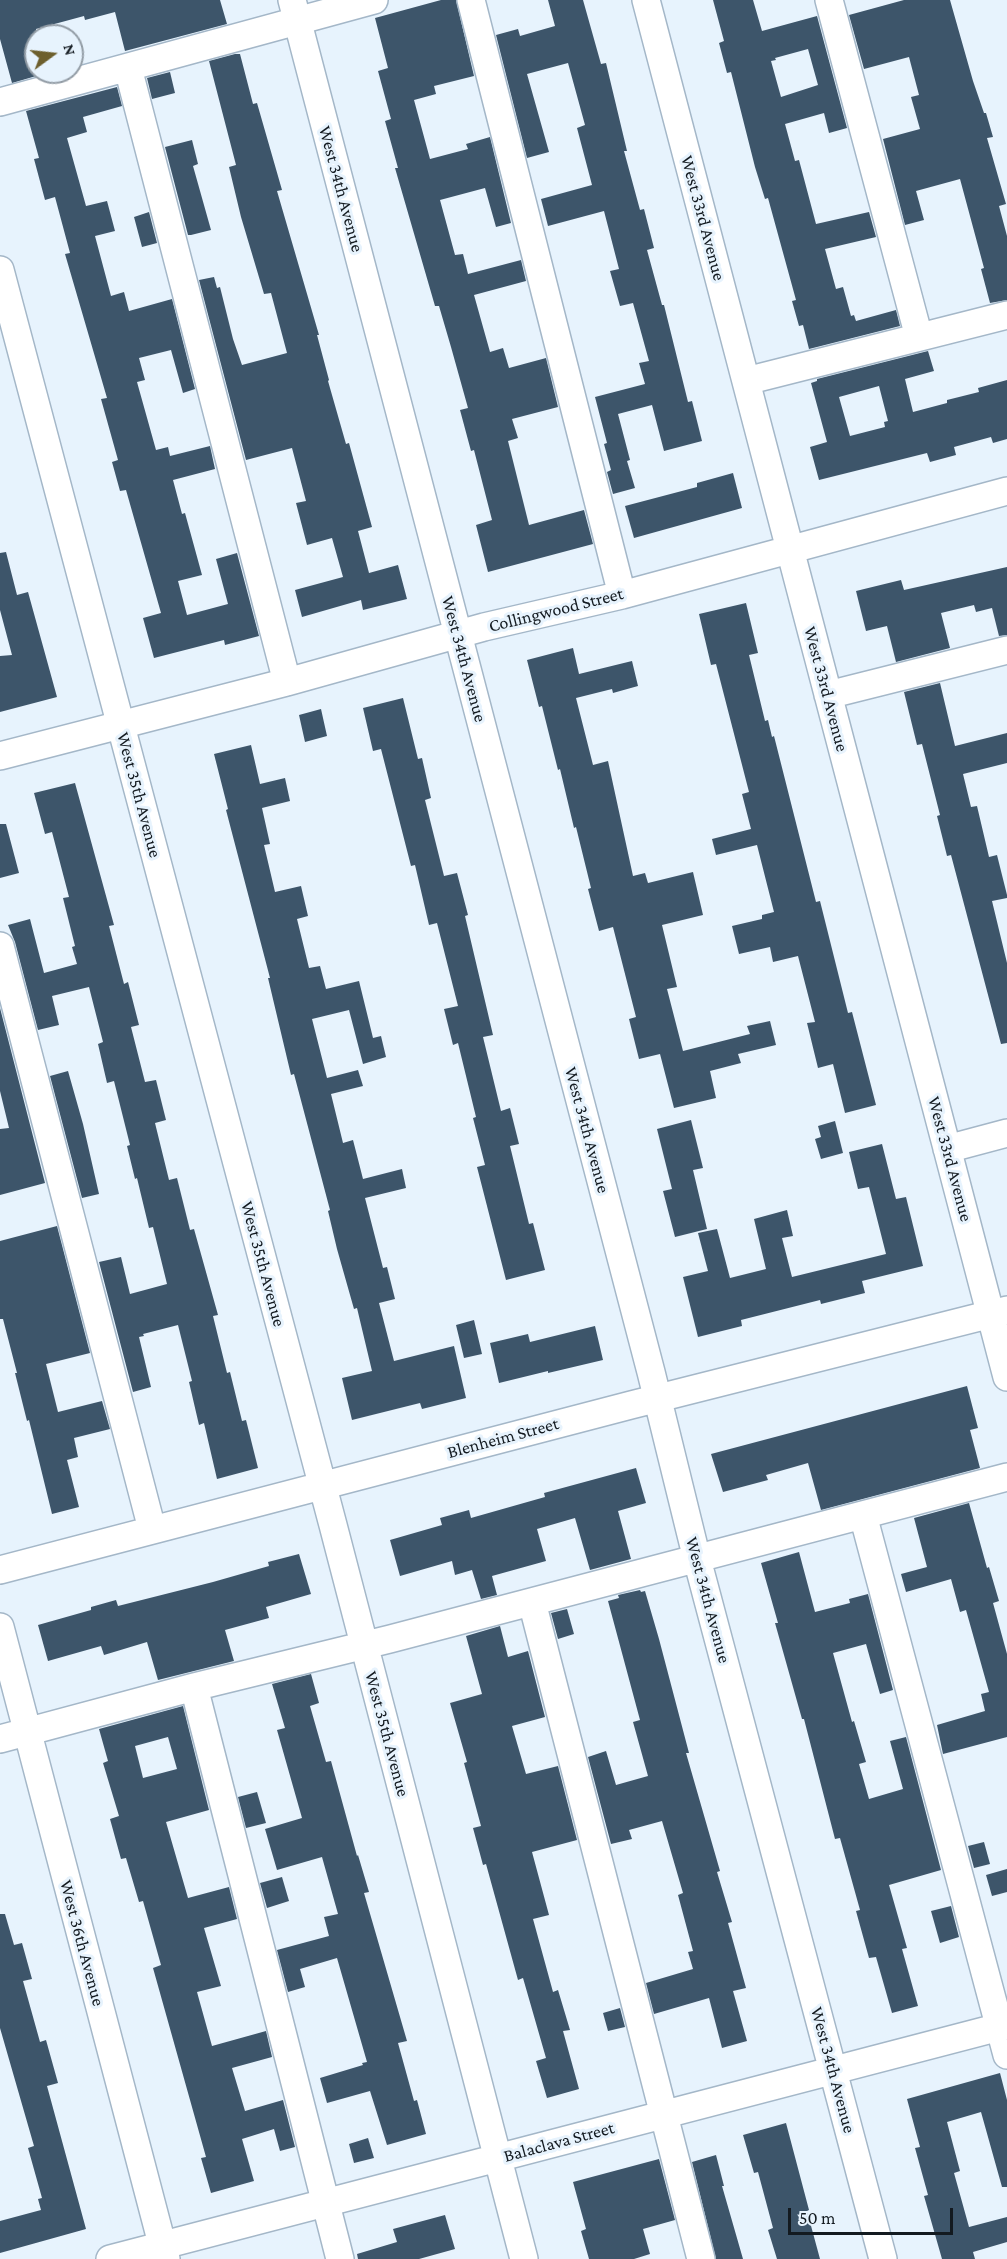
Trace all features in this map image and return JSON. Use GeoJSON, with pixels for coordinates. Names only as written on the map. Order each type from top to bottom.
{"type":"FeatureCollection","features":[{"type":"Feature","properties":{"kind":"street"},"geometry":{"type":"LineString","coordinates":[[0,102],[128,68],[295,10],[374,0]]}},
{"type":"Feature","properties":{"kind":"street"},"geometry":{"type":"LineString","coordinates":[[471,0],[622,595]]}},
{"type":"Feature","properties":{"kind":"street","name":"West 33rd Avenue"},"geometry":{"type":"LineString","coordinates":[[646,0],[947,1149],[999,1312],[1007,1377]]}},
{"type":"Feature","properties":{"kind":"street"},"geometry":{"type":"LineString","coordinates":[[829,0],[919,336]]}},
{"type":"Feature","properties":{"kind":"street","name":"West 34th Avenue"},"geometry":{"type":"LineString","coordinates":[[295,10],[697,1559],[883,2259]]}},
{"type":"Feature","properties":{"kind":"street"},"geometry":{"type":"LineString","coordinates":[[128,68],[287,682]]}},
{"type":"Feature","properties":{"kind":"street","name":"West 35th Avenue"},"geometry":{"type":"LineString","coordinates":[[0,270],[322,1485],[524,2259]]}},
{"type":"Feature","properties":{"kind":"street"},"geometry":{"type":"LineString","coordinates":[[746,381],[1007,315]]}},
{"type":"Feature","properties":{"kind":"street","name":"Collingwood Street"},"geometry":{"type":"LineString","coordinates":[[0,756],[287,682],[457,634],[622,595],[1007,491]]}},
{"type":"Feature","properties":{"kind":"street"},"geometry":{"type":"LineString","coordinates":[[828,695],[1006,655]]}},
{"type":"Feature","properties":{"kind":"street"},"geometry":{"type":"LineString","coordinates":[[0,946],[153,1529]]}},
{"type":"Feature","properties":{"kind":"street"},"geometry":{"type":"LineString","coordinates":[[947,1149],[1007,1133]]}},
{"type":"Feature","properties":{"kind":"street","name":"Blenheim Street"},"geometry":{"type":"LineString","coordinates":[[0,1570],[657,1398],[999,1312]]}},
{"type":"Feature","properties":{"kind":"street"},"geometry":{"type":"LineString","coordinates":[[0,1739],[1007,1477]]}},
{"type":"Feature","properties":{"kind":"street"},"geometry":{"type":"LineString","coordinates":[[863,1515],[1003,2026],[1007,2055]]}},
{"type":"Feature","properties":{"kind":"street"},"geometry":{"type":"LineString","coordinates":[[531,1602],[701,2259]]}},
{"type":"Feature","properties":{"kind":"street","name":"West 36th Avenue"},"geometry":{"type":"LineString","coordinates":[[0,1628],[164,2252]]}},
{"type":"Feature","properties":{"kind":"street"},"geometry":{"type":"LineString","coordinates":[[194,1687],[340,2259]]}},
{"type":"Feature","properties":{"kind":"street","name":"Balaclava Street"},"geometry":{"type":"LineString","coordinates":[[110,2259],[164,2252],[326,2203],[1003,2026]]}},
{"type":"Feature","properties":{"kind":"building"},"geometry":{"type":"Polygon","coordinates":[[[0,0],[220,0],[227,24],[125,51],[115,12],[85,20],[84,16],[54,24],[24,24],[24,80],[12,83],[0,39],[0,0]]]}},
{"type":"Feature","properties":{"kind":"building"},"geometry":{"type":"Polygon","coordinates":[[[441,0],[456,0],[474,76],[434,86],[436,94],[414,100],[430,159],[468,149],[466,144],[490,137],[511,223],[496,227],[485,188],[440,200],[455,255],[463,254],[468,274],[521,260],[526,281],[474,295],[490,352],[503,348],[509,368],[546,358],[558,407],[512,419],[518,438],[508,441],[529,525],[584,510],[593,544],[488,572],[476,525],[492,520],[474,450],[471,451],[460,410],[468,408],[439,306],[435,306],[395,168],[398,168],[385,121],[391,119],[378,71],[388,68],[375,18],[441,0]]]}},
{"type":"Feature","properties":{"kind":"building"},"geometry":{"type":"Polygon","coordinates":[[[548,0],[583,0],[601,64],[606,63],[627,151],[624,151],[640,210],[644,209],[654,248],[647,250],[662,305],[664,305],[688,402],[692,401],[702,441],[664,451],[652,405],[618,414],[635,488],[613,494],[607,472],[611,470],[604,444],[607,443],[595,397],[645,384],[639,363],[649,361],[633,303],[620,306],[610,271],[619,269],[604,211],[548,226],[541,199],[592,185],[577,128],[585,125],[568,63],[527,74],[549,152],[527,158],[496,35],[518,29],[520,36],[555,26],[548,0]]]}},
{"type":"Feature","properties":{"kind":"building"},"geometry":{"type":"Polygon","coordinates":[[[713,0],[753,0],[762,31],[817,16],[847,128],[829,133],[824,113],[785,124],[795,161],[799,160],[816,224],[869,212],[876,237],[825,249],[836,289],[843,287],[851,316],[854,315],[856,321],[896,310],[900,326],[809,349],[803,325],[799,326],[792,301],[796,300],[768,198],[765,199],[755,167],[731,72],[727,73],[719,43],[724,41],[713,0]],[[808,49],[771,61],[781,97],[818,85],[808,49]]]}},
{"type":"Feature","properties":{"kind":"building"},"geometry":{"type":"Polygon","coordinates":[[[904,0],[950,0],[973,81],[993,137],[987,138],[1006,204],[999,206],[1007,236],[1007,300],[990,303],[981,269],[984,268],[960,179],[916,191],[924,220],[905,225],[883,139],[920,129],[911,97],[919,95],[909,57],[864,69],[849,15],[904,0]]]}},
{"type":"Feature","properties":{"kind":"building"},"geometry":{"type":"Polygon","coordinates":[[[240,54],[253,104],[257,103],[282,190],[277,191],[319,335],[317,335],[328,381],[346,444],[349,443],[372,527],[358,531],[369,573],[398,565],[407,599],[363,610],[361,600],[302,617],[295,590],[343,577],[332,538],[307,545],[296,503],[306,501],[292,448],[246,460],[199,280],[214,277],[217,288],[220,287],[242,365],[287,353],[271,293],[264,294],[241,217],[229,167],[236,165],[209,61],[240,54]]]}},
{"type":"Feature","properties":{"kind":"building"},"geometry":{"type":"Polygon","coordinates":[[[170,72],[175,93],[152,99],[147,78],[170,72]]]}},
{"type":"Feature","properties":{"kind":"building"},"geometry":{"type":"Polygon","coordinates":[[[117,87],[122,106],[83,117],[87,132],[67,138],[86,206],[107,201],[115,231],[95,236],[111,296],[124,292],[129,311],[172,299],[195,389],[183,393],[171,350],[139,358],[145,380],[137,382],[156,450],[168,447],[170,456],[210,446],[215,469],[173,480],[182,514],[185,513],[202,575],[178,581],[187,615],[228,604],[216,559],[237,553],[259,636],[225,645],[224,640],[154,658],[143,618],[161,613],[126,490],[120,491],[112,462],[118,460],[101,399],[107,398],[65,254],[70,253],[55,197],[45,200],[34,159],[39,158],[26,111],[117,87]]]}},
{"type":"Feature","properties":{"kind":"building"},"geometry":{"type":"Polygon","coordinates":[[[192,140],[198,164],[193,166],[211,230],[188,235],[165,147],[192,140]]]}},
{"type":"Feature","properties":{"kind":"building"},"geometry":{"type":"Polygon","coordinates":[[[149,212],[157,243],[142,247],[134,217],[149,212]]]}},
{"type":"Feature","properties":{"kind":"building"},"geometry":{"type":"Polygon","coordinates":[[[928,351],[934,371],[905,379],[913,412],[947,403],[947,400],[979,392],[978,388],[1007,380],[1007,439],[993,443],[991,437],[954,447],[956,455],[930,462],[927,453],[819,480],[810,447],[827,442],[811,383],[817,379],[928,351]],[[879,386],[839,397],[850,436],[885,427],[884,422],[888,421],[879,386]]]}},
{"type":"Feature","properties":{"kind":"building"},"geometry":{"type":"Polygon","coordinates":[[[733,473],[742,508],[634,538],[625,506],[697,487],[697,483],[733,473]]]}},
{"type":"Feature","properties":{"kind":"building"},"geometry":{"type":"Polygon","coordinates":[[[6,552],[17,595],[28,592],[57,697],[0,712],[0,656],[12,655],[0,610],[0,553],[6,552]]]}},
{"type":"Feature","properties":{"kind":"building"},"geometry":{"type":"Polygon","coordinates":[[[1007,567],[1007,635],[999,636],[992,608],[976,612],[974,605],[941,613],[950,648],[896,662],[887,626],[866,631],[856,591],[901,580],[904,590],[1007,567]]]}},
{"type":"Feature","properties":{"kind":"building"},"geometry":{"type":"Polygon","coordinates":[[[746,603],[758,653],[749,655],[765,721],[768,720],[772,737],[774,736],[816,902],[820,901],[848,1013],[852,1012],[876,1105],[845,1113],[833,1064],[818,1068],[807,1023],[815,1022],[798,956],[773,962],[770,947],[739,954],[732,926],[762,919],[762,915],[774,912],[757,845],[716,855],[712,839],[751,829],[742,794],[749,792],[716,664],[711,665],[699,614],[746,603]]]}},
{"type":"Feature","properties":{"kind":"building"},"geometry":{"type":"Polygon","coordinates":[[[573,648],[579,674],[632,661],[638,686],[613,693],[612,689],[576,698],[593,765],[608,761],[633,876],[645,873],[648,883],[693,872],[703,915],[662,925],[677,987],[667,989],[683,1051],[750,1034],[747,1026],[770,1021],[776,1045],[738,1054],[741,1063],[710,1071],[716,1098],[674,1108],[660,1054],[639,1059],[629,1019],[636,1017],[613,927],[599,931],[576,827],[574,828],[560,769],[558,770],[542,706],[539,707],[527,660],[573,648]]]}},
{"type":"Feature","properties":{"kind":"building"},"geometry":{"type":"Polygon","coordinates":[[[940,683],[955,746],[1007,733],[1007,763],[963,774],[971,807],[977,806],[989,857],[997,855],[1007,895],[1007,898],[992,901],[1007,963],[1007,1043],[1001,1044],[951,855],[947,856],[937,816],[940,815],[922,744],[917,745],[904,692],[940,683]]]}},
{"type":"Feature","properties":{"kind":"building"},"geometry":{"type":"Polygon","coordinates":[[[403,698],[418,759],[422,758],[431,798],[425,800],[444,876],[457,873],[468,915],[465,916],[493,1035],[483,1037],[501,1111],[510,1108],[519,1144],[510,1146],[529,1224],[533,1223],[545,1270],[506,1280],[477,1167],[485,1165],[473,1118],[476,1117],[458,1043],[453,1045],[444,1009],[458,1006],[437,923],[429,925],[415,865],[411,866],[381,749],[373,751],[363,708],[403,698]]]}},
{"type":"Feature","properties":{"kind":"building"},"geometry":{"type":"Polygon","coordinates":[[[321,709],[327,736],[305,742],[299,715],[321,709]]]}},
{"type":"Feature","properties":{"kind":"building"},"geometry":{"type":"Polygon","coordinates":[[[251,745],[260,784],[285,778],[290,801],[262,808],[270,844],[264,845],[275,892],[301,886],[308,916],[297,919],[309,968],[320,966],[326,989],[359,981],[373,1038],[381,1036],[386,1057],[363,1064],[349,1010],[312,1019],[327,1078],[358,1070],[363,1086],[331,1094],[343,1143],[353,1140],[363,1179],[402,1169],[406,1188],[365,1198],[383,1268],[387,1267],[395,1299],[379,1303],[394,1361],[454,1346],[466,1398],[422,1409],[420,1403],[352,1420],[342,1378],[372,1371],[357,1308],[354,1309],[337,1249],[328,1211],[330,1210],[294,1074],[291,1075],[268,978],[270,978],[226,810],[228,809],[214,754],[251,745]]]}},
{"type":"Feature","properties":{"kind":"building"},"geometry":{"type":"Polygon","coordinates":[[[75,783],[114,925],[109,926],[124,984],[128,982],[139,1025],[131,1027],[145,1082],[156,1080],[166,1120],[155,1123],[169,1180],[177,1178],[190,1230],[194,1229],[218,1315],[213,1316],[227,1373],[230,1372],[242,1421],[246,1420],[258,1468],[217,1479],[204,1423],[199,1425],[189,1382],[192,1381],[178,1325],[139,1337],[151,1387],[133,1392],[99,1262],[121,1257],[130,1294],[167,1284],[153,1227],[149,1228],[137,1178],[135,1179],[127,1146],[130,1145],[114,1081],[107,1083],[98,1044],[103,1042],[89,987],[52,996],[59,1025],[38,1030],[15,942],[8,925],[30,919],[44,973],[77,964],[63,898],[69,897],[52,832],[45,834],[34,793],[75,783]]]}},
{"type":"Feature","properties":{"kind":"building"},"geometry":{"type":"Polygon","coordinates":[[[0,824],[6,824],[19,873],[0,878],[0,824]]]}},
{"type":"Feature","properties":{"kind":"building"},"geometry":{"type":"Polygon","coordinates":[[[0,1008],[45,1183],[0,1195],[0,1129],[9,1128],[0,1091],[0,1008]]]}},
{"type":"Feature","properties":{"kind":"building"},"geometry":{"type":"Polygon","coordinates":[[[68,1071],[99,1194],[82,1198],[50,1076],[68,1071]]]}},
{"type":"Feature","properties":{"kind":"building"},"geometry":{"type":"Polygon","coordinates":[[[691,1120],[703,1168],[693,1170],[707,1229],[675,1237],[663,1191],[672,1189],[657,1129],[691,1120]]]}},
{"type":"Feature","properties":{"kind":"building"},"geometry":{"type":"Polygon","coordinates":[[[835,1121],[843,1153],[821,1159],[815,1139],[821,1137],[818,1126],[835,1121]]]}},
{"type":"Feature","properties":{"kind":"building"},"geometry":{"type":"Polygon","coordinates":[[[882,1144],[896,1199],[906,1197],[923,1266],[862,1281],[865,1293],[821,1304],[820,1300],[741,1320],[742,1326],[698,1337],[683,1277],[708,1271],[698,1233],[717,1229],[730,1278],[766,1269],[754,1219],[787,1210],[793,1236],[782,1238],[792,1277],[886,1254],[869,1187],[858,1189],[849,1152],[882,1144]]]}},
{"type":"Feature","properties":{"kind":"building"},"geometry":{"type":"Polygon","coordinates":[[[57,1226],[90,1353],[46,1364],[58,1412],[102,1401],[110,1429],[74,1438],[78,1457],[67,1460],[79,1507],[52,1514],[3,1319],[0,1319],[0,1241],[57,1226]]]}},
{"type":"Feature","properties":{"kind":"building"},"geometry":{"type":"Polygon","coordinates":[[[474,1320],[482,1354],[464,1358],[456,1325],[474,1320]]]}},
{"type":"Feature","properties":{"kind":"building"},"geometry":{"type":"Polygon","coordinates":[[[595,1326],[603,1360],[499,1383],[490,1343],[528,1334],[530,1342],[595,1326]]]}},
{"type":"Feature","properties":{"kind":"building"},"geometry":{"type":"Polygon","coordinates":[[[967,1386],[978,1428],[970,1430],[980,1468],[821,1510],[808,1463],[766,1475],[768,1480],[723,1492],[711,1454],[967,1386]]]}},
{"type":"Feature","properties":{"kind":"building"},"geometry":{"type":"Polygon","coordinates":[[[636,1468],[646,1503],[618,1511],[631,1559],[590,1570],[575,1518],[537,1529],[546,1561],[492,1576],[497,1595],[481,1599],[472,1570],[455,1575],[452,1561],[400,1576],[390,1540],[442,1525],[440,1518],[469,1510],[471,1518],[545,1497],[544,1493],[636,1468]]]}},
{"type":"Feature","properties":{"kind":"building"},"geometry":{"type":"Polygon","coordinates":[[[969,1503],[987,1568],[989,1567],[999,1601],[993,1603],[1007,1654],[1007,1737],[943,1754],[937,1725],[985,1711],[981,1694],[989,1692],[966,1610],[960,1612],[951,1579],[906,1592],[901,1574],[927,1567],[914,1518],[969,1503]]]}},
{"type":"Feature","properties":{"kind":"building"},"geometry":{"type":"Polygon","coordinates":[[[799,1552],[815,1612],[850,1603],[849,1599],[868,1594],[893,1690],[880,1694],[866,1644],[833,1653],[852,1722],[854,1721],[866,1762],[859,1764],[869,1799],[903,1789],[890,1741],[906,1737],[941,1870],[889,1885],[907,1948],[902,1949],[918,2006],[892,2013],[876,1957],[869,1958],[856,1911],[860,1910],[840,1838],[835,1839],[804,1719],[802,1719],[775,1623],[778,1623],[761,1563],[799,1552]]]}},
{"type":"Feature","properties":{"kind":"building"},"geometry":{"type":"Polygon","coordinates":[[[299,1554],[311,1594],[266,1607],[269,1618],[225,1630],[234,1661],[158,1680],[147,1642],[104,1655],[101,1646],[48,1661],[38,1625],[91,1610],[91,1607],[116,1600],[118,1606],[213,1582],[269,1566],[268,1562],[299,1554]]]}},
{"type":"Feature","properties":{"kind":"building"},"geometry":{"type":"Polygon","coordinates":[[[645,1591],[659,1639],[689,1753],[686,1753],[720,1871],[717,1872],[732,1922],[728,1923],[746,1988],[733,1991],[747,2041],[722,2048],[709,1998],[654,2014],[646,1983],[693,1969],[688,1952],[693,1951],[678,1895],[683,1893],[662,1821],[629,1830],[632,1839],[611,1844],[588,1757],[606,1751],[616,1785],[648,1776],[633,1722],[640,1720],[608,1601],[619,1598],[618,1595],[645,1591]]]}},
{"type":"Feature","properties":{"kind":"building"},"geometry":{"type":"Polygon","coordinates":[[[567,1609],[574,1634],[558,1639],[551,1613],[567,1609]]]}},
{"type":"Feature","properties":{"kind":"building"},"geometry":{"type":"Polygon","coordinates":[[[500,1626],[508,1657],[528,1651],[545,1717],[512,1726],[526,1774],[558,1766],[577,1840],[532,1852],[549,1915],[533,1919],[553,1992],[558,1990],[570,2030],[563,2031],[579,2089],[547,2098],[536,2061],[546,2058],[523,1978],[518,1980],[486,1864],[483,1865],[473,1828],[481,1826],[464,1763],[467,1762],[450,1703],[482,1694],[466,1636],[500,1626]]]}},
{"type":"Feature","properties":{"kind":"building"},"geometry":{"type":"Polygon","coordinates":[[[311,1674],[319,1703],[310,1706],[326,1762],[331,1761],[369,1892],[364,1893],[407,2041],[398,2043],[426,2134],[387,2145],[370,2091],[327,2103],[320,2078],[367,2062],[337,1958],[300,1969],[305,1987],[288,1992],[277,1950],[329,1936],[324,1917],[338,1914],[322,1857],[277,1870],[265,1829],[302,1818],[277,1730],[285,1728],[272,1684],[311,1674]]]}},
{"type":"Feature","properties":{"kind":"building"},"geometry":{"type":"Polygon","coordinates":[[[183,1706],[209,1810],[166,1822],[188,1898],[229,1887],[237,1919],[204,1928],[221,1986],[197,1992],[212,2046],[266,2031],[272,2057],[232,2068],[245,2111],[283,2100],[295,2147],[280,2151],[274,2129],[242,2139],[254,2181],[211,2193],[201,2158],[206,2157],[153,1968],[161,1965],[143,1901],[139,1902],[126,1858],[121,1859],[110,1819],[119,1816],[103,1763],[108,1761],[99,1729],[183,1706]],[[168,1737],[135,1746],[143,1778],[177,1769],[168,1737]]]}},
{"type":"Feature","properties":{"kind":"building"},"geometry":{"type":"Polygon","coordinates":[[[257,1792],[266,1823],[246,1828],[238,1797],[257,1792]]]}},
{"type":"Feature","properties":{"kind":"building"},"geometry":{"type":"Polygon","coordinates":[[[984,1842],[990,1864],[974,1868],[968,1846],[984,1842]]]}},
{"type":"Feature","properties":{"kind":"building"},"geometry":{"type":"Polygon","coordinates":[[[1007,1869],[1007,1892],[992,1896],[986,1875],[1007,1869]]]}},
{"type":"Feature","properties":{"kind":"building"},"geometry":{"type":"Polygon","coordinates":[[[282,1877],[289,1901],[267,1908],[260,1883],[282,1877]]]}},
{"type":"Feature","properties":{"kind":"building"},"geometry":{"type":"Polygon","coordinates":[[[951,1906],[959,1937],[940,1943],[931,1911],[951,1906]]]}},
{"type":"Feature","properties":{"kind":"building"},"geometry":{"type":"Polygon","coordinates":[[[0,1914],[5,1914],[14,1945],[22,1943],[32,1979],[23,1981],[40,2042],[46,2040],[58,2083],[47,2086],[86,2229],[0,2253],[0,2221],[41,2210],[38,2199],[42,2198],[28,2148],[34,2146],[0,2028],[0,1914]]]}},
{"type":"Feature","properties":{"kind":"building"},"geometry":{"type":"Polygon","coordinates":[[[620,2008],[625,2027],[608,2031],[603,2013],[620,2008]]]}},
{"type":"Feature","properties":{"kind":"building"},"geometry":{"type":"Polygon","coordinates":[[[1000,2073],[1007,2100],[1007,2187],[1002,2187],[981,2112],[947,2122],[960,2171],[954,2173],[969,2227],[1007,2217],[1007,2242],[973,2252],[975,2259],[942,2259],[924,2196],[928,2195],[915,2148],[920,2147],[907,2099],[1000,2073]]]}},
{"type":"Feature","properties":{"kind":"building"},"geometry":{"type":"Polygon","coordinates":[[[786,2123],[820,2259],[777,2259],[768,2230],[773,2228],[758,2172],[754,2173],[743,2135],[786,2123]]]}},
{"type":"Feature","properties":{"kind":"building"},"geometry":{"type":"Polygon","coordinates":[[[368,2138],[374,2158],[354,2163],[349,2144],[368,2138]]]}},
{"type":"Feature","properties":{"kind":"building"},"geometry":{"type":"Polygon","coordinates":[[[716,2155],[724,2186],[722,2186],[743,2259],[716,2259],[692,2162],[716,2155]]]}},
{"type":"Feature","properties":{"kind":"building"},"geometry":{"type":"Polygon","coordinates":[[[659,2159],[675,2220],[643,2229],[650,2254],[634,2259],[589,2259],[581,2231],[586,2229],[573,2182],[659,2159]]]}},
{"type":"Feature","properties":{"kind":"building"},"geometry":{"type":"Polygon","coordinates":[[[445,2215],[455,2249],[419,2259],[358,2259],[357,2254],[397,2242],[393,2229],[445,2215]]]}}]}
